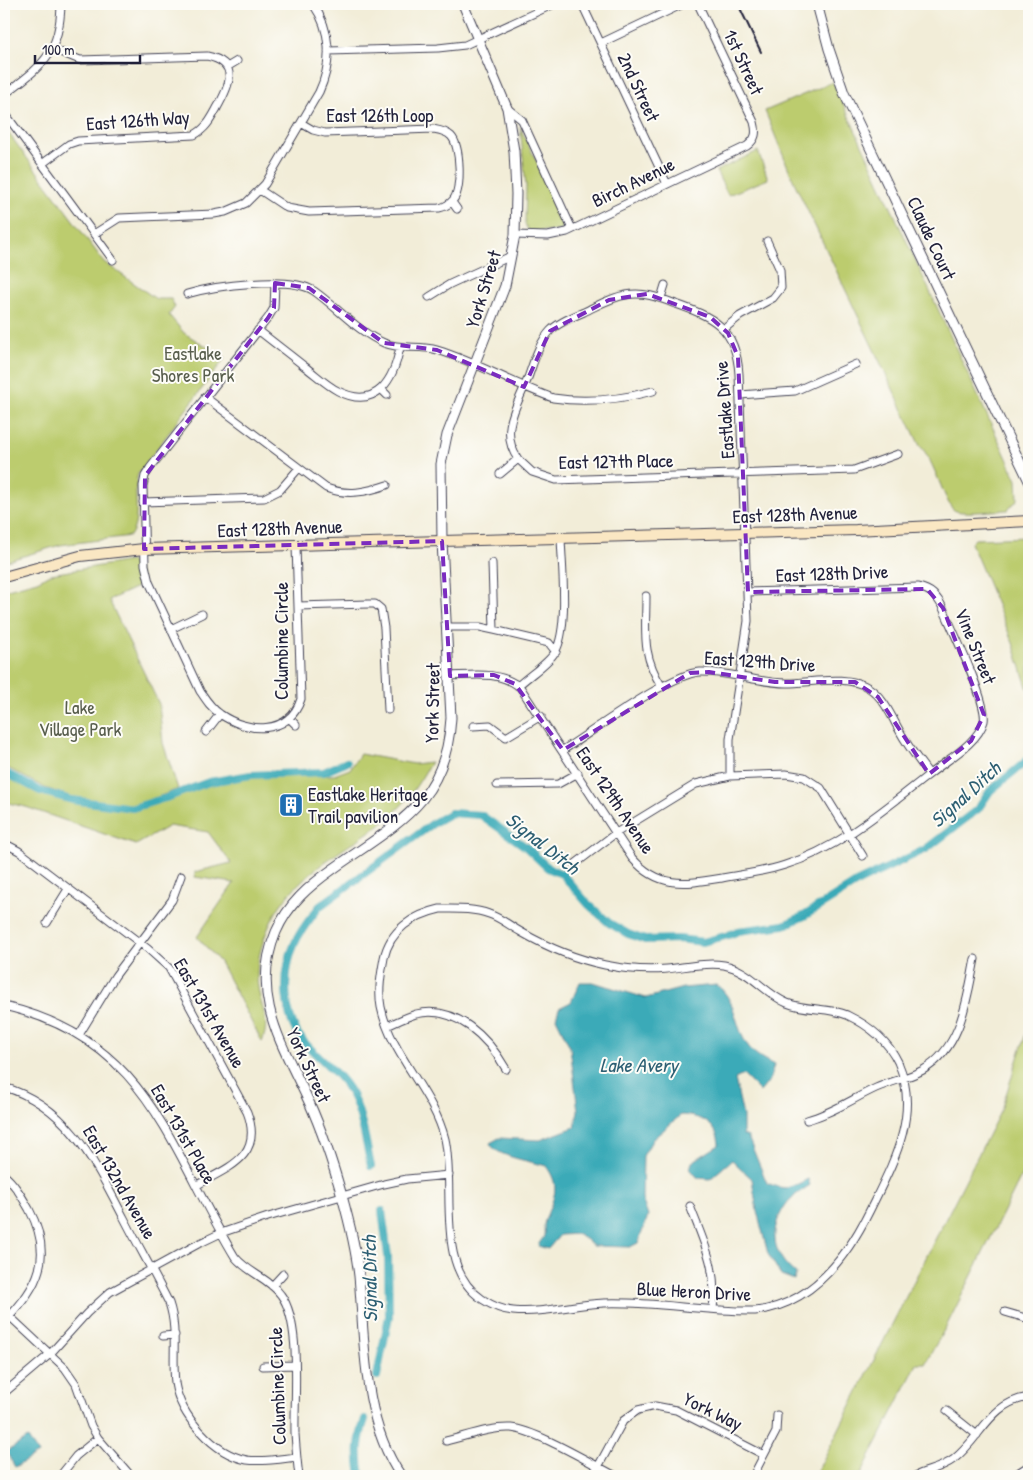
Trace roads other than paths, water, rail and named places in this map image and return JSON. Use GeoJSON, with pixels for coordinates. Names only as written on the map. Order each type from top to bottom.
{"type":"FeatureCollection","features":[{"type":"Feature","properties":{"kind":"main road","name":"East 128th Avenue"},"geometry":{"type":"LineString","coordinates":[[4,577],[60,560],[100,553],[144,550],[746,533],[1029,521]]}},
{"type":"Feature","properties":{"kind":"street"},"geometry":{"type":"LineString","coordinates":[[4,95],[37,69],[53,49],[60,22],[61,4]]}},
{"type":"Feature","properties":{"kind":"street"},"geometry":{"type":"LineString","coordinates":[[94,234],[108,223],[119,218],[225,212],[246,203],[260,190],[323,84],[328,51],[324,24],[312,4]]}},
{"type":"Feature","properties":{"kind":"street","name":"York Street"},"geometry":{"type":"LineString","coordinates":[[401,1476],[380,1430],[372,1406],[358,1272],[343,1197],[326,1144],[270,1016],[265,978],[267,962],[276,931],[285,914],[301,894],[317,880],[408,816],[432,788],[443,766],[450,739],[450,676],[440,476],[442,454],[447,435],[498,309],[515,235],[516,180],[507,108],[479,39],[462,4]]}},
{"type":"Feature","properties":{"kind":"street"},"geometry":{"type":"LineString","coordinates":[[328,51],[454,47],[479,39],[554,4]]}},
{"type":"Feature","properties":{"kind":"street","name":"2nd Street"},"geometry":{"type":"LineString","coordinates":[[582,4],[667,184]]}},
{"type":"Feature","properties":{"kind":"street"},"geometry":{"type":"LineString","coordinates":[[600,43],[683,4]]}},
{"type":"Feature","properties":{"kind":"street","name":"1st Street"},"geometry":{"type":"LineString","coordinates":[[698,4],[754,122],[756,134]]}},
{"type":"Feature","properties":{"kind":"street","name":"Claude Court"},"geometry":{"type":"LineString","coordinates":[[817,4],[829,49],[844,93],[1029,481]]}},
{"type":"Feature","properties":{"kind":"street"},"geometry":{"type":"LineString","coordinates":[[53,49],[80,60],[207,56],[219,60],[227,67],[237,61]]}},
{"type":"Feature","properties":{"kind":"street","name":"East 126th Way"},"geometry":{"type":"LineString","coordinates":[[42,164],[69,144],[78,141],[190,136],[200,132],[207,126],[227,90],[229,74],[227,67]]}},
{"type":"Feature","properties":{"kind":"street"},"geometry":{"type":"LineString","coordinates":[[507,108],[522,120],[572,230]]}},
{"type":"Feature","properties":{"kind":"street"},"geometry":{"type":"LineString","coordinates":[[4,112],[113,260]]}},
{"type":"Feature","properties":{"kind":"street","name":"East 126th Loop"},"geometry":{"type":"LineString","coordinates":[[301,123],[313,130],[325,133],[433,129],[445,132],[455,141],[458,150],[459,184],[452,202]]}},
{"type":"Feature","properties":{"kind":"street","name":"Birch Avenue"},"geometry":{"type":"LineString","coordinates":[[515,235],[548,236],[572,230],[747,146],[754,140],[756,134]]}},
{"type":"Feature","properties":{"kind":"street"},"geometry":{"type":"LineString","coordinates":[[260,190],[282,206],[309,212],[444,207],[452,202],[457,209]]}},
{"type":"Feature","properties":{"kind":"street"},"geometry":{"type":"LineString","coordinates":[[724,329],[740,316],[773,298],[781,288],[780,270],[767,241]]}},
{"type":"Feature","properties":{"kind":"street"},"geometry":{"type":"LineString","coordinates":[[429,297],[450,284],[511,256]]}},
{"type":"Feature","properties":{"kind":"street"},"geometry":{"type":"LineString","coordinates":[[187,294],[211,287],[275,283],[299,284],[309,288],[378,340],[400,347],[432,349],[475,364],[524,387],[563,400],[621,398],[653,391]]}},
{"type":"Feature","properties":{"kind":"street","name":"Columbine Circle"},"geometry":{"type":"LineString","coordinates":[[275,283],[274,308],[145,476],[143,502],[144,550],[145,565],[150,582],[200,691],[210,706],[220,714],[239,724],[255,728],[276,726],[296,711],[301,699],[296,546]]}},
{"type":"Feature","properties":{"kind":"street"},"geometry":{"type":"LineString","coordinates":[[661,298],[665,285]]}},
{"type":"Feature","properties":{"kind":"street","name":"Eastlake Drive"},"geometry":{"type":"LineString","coordinates":[[518,459],[512,451],[509,440],[510,423],[543,341],[557,325],[621,295],[647,294],[702,313],[724,329],[737,352],[748,592],[748,621],[741,677],[730,739],[730,776]]}},
{"type":"Feature","properties":{"kind":"street"},"geometry":{"type":"LineString","coordinates":[[258,330],[341,392],[362,397],[381,389],[395,371],[400,347]]}},
{"type":"Feature","properties":{"kind":"street"},"geometry":{"type":"LineString","coordinates":[[740,395],[795,391],[856,364]]}},
{"type":"Feature","properties":{"kind":"street"},"geometry":{"type":"LineString","coordinates":[[381,389],[387,395]]}},
{"type":"Feature","properties":{"kind":"street"},"geometry":{"type":"LineString","coordinates":[[205,397],[326,488],[341,493],[370,491],[387,485]]}},
{"type":"Feature","properties":{"kind":"street","name":"East 127th Place"},"geometry":{"type":"LineString","coordinates":[[518,459],[532,472],[556,480],[854,470],[898,454]]}},
{"type":"Feature","properties":{"kind":"street"},"geometry":{"type":"LineString","coordinates":[[500,474],[518,459]]}},
{"type":"Feature","properties":{"kind":"street"},"geometry":{"type":"LineString","coordinates":[[143,502],[264,498],[280,490],[298,468]]}},
{"type":"Feature","properties":{"kind":"street"},"geometry":{"type":"LineString","coordinates":[[518,686],[556,652],[563,609],[560,538]]}},
{"type":"Feature","properties":{"kind":"street"},"geometry":{"type":"LineString","coordinates":[[492,563],[494,630]]}},
{"type":"Feature","properties":{"kind":"street","name":"East 128th Drive"},"geometry":{"type":"LineString","coordinates":[[748,592],[918,587]]}},
{"type":"Feature","properties":{"kind":"street","name":"Vine Street"},"geometry":{"type":"LineString","coordinates":[[918,587],[932,592],[943,608],[982,704],[984,715],[981,729]]}},
{"type":"Feature","properties":{"kind":"street"},"geometry":{"type":"LineString","coordinates":[[646,596],[646,654],[650,666],[662,687]]}},
{"type":"Feature","properties":{"kind":"street"},"geometry":{"type":"LineString","coordinates":[[298,606],[380,603],[383,615],[388,710]]}},
{"type":"Feature","properties":{"kind":"street"},"geometry":{"type":"LineString","coordinates":[[171,629],[202,614]]}},
{"type":"Feature","properties":{"kind":"street"},"geometry":{"type":"LineString","coordinates":[[448,628],[480,627],[494,630],[549,643],[556,652]]}},
{"type":"Feature","properties":{"kind":"street","name":"East 129th Drive"},"geometry":{"type":"LineString","coordinates":[[563,750],[662,687],[690,673],[709,672],[775,682],[848,681],[868,687],[884,704],[907,743],[929,774]]}},
{"type":"Feature","properties":{"kind":"street","name":"East 129th Avenue"},"geometry":{"type":"LineString","coordinates":[[450,676],[494,675],[518,686],[541,716],[632,858],[647,873],[668,882],[681,884],[784,865],[810,855],[875,817],[971,741],[981,729]]}},
{"type":"Feature","properties":{"kind":"street"},"geometry":{"type":"LineString","coordinates":[[206,732],[220,714]]}},
{"type":"Feature","properties":{"kind":"street"},"geometry":{"type":"LineString","coordinates":[[473,726],[490,725],[506,737],[541,716]]}},
{"type":"Feature","properties":{"kind":"street"},"geometry":{"type":"LineString","coordinates":[[289,718],[296,725]]}},
{"type":"Feature","properties":{"kind":"street"},"geometry":{"type":"LineString","coordinates":[[497,785],[558,784],[578,774]]}},
{"type":"Feature","properties":{"kind":"street"},"geometry":{"type":"LineString","coordinates":[[575,864],[616,833],[696,784],[730,776],[786,774],[808,780],[817,785],[827,795],[863,856]]}},
{"type":"Feature","properties":{"kind":"street","name":"East 131st Avenue"},"geometry":{"type":"LineString","coordinates":[[4,843],[19,851],[140,943],[159,958],[176,978],[251,1121],[251,1140],[240,1161],[197,1184]]}},
{"type":"Feature","properties":{"kind":"street"},"geometry":{"type":"LineString","coordinates":[[79,1035],[115,976],[172,900],[181,876]]}},
{"type":"Feature","properties":{"kind":"street"},"geometry":{"type":"LineString","coordinates":[[47,923],[68,889]]}},
{"type":"Feature","properties":{"kind":"street","name":"Blue Heron Drive"},"geometry":{"type":"LineString","coordinates":[[440,909],[488,913],[558,951],[606,965],[651,970],[707,964],[740,970],[788,1003],[846,1015],[866,1025],[894,1053],[904,1076],[907,1106],[900,1143],[891,1168],[850,1246],[818,1283],[793,1300],[774,1308],[755,1311],[604,1303],[530,1311],[512,1311],[497,1307],[472,1291],[462,1279],[455,1265],[445,1140],[435,1112],[387,1026],[381,1007],[380,991],[383,963],[391,938],[406,923],[424,912],[440,909]]}},
{"type":"Feature","properties":{"kind":"street"},"geometry":{"type":"LineString","coordinates":[[807,1120],[840,1109],[868,1092],[928,1067],[945,1049],[956,1033],[967,1002],[975,959]]}},
{"type":"Feature","properties":{"kind":"street","name":"East 131st Place"},"geometry":{"type":"LineString","coordinates":[[4,1006],[38,1016],[79,1035],[113,1060],[138,1086],[163,1123],[197,1184],[220,1233]]}},
{"type":"Feature","properties":{"kind":"street"},"geometry":{"type":"LineString","coordinates":[[387,1026],[423,1013],[442,1015],[458,1020],[481,1034],[489,1042],[506,1069]]}},
{"type":"Feature","properties":{"kind":"street","name":"East 132nd Avenue"},"geometry":{"type":"LineString","coordinates":[[4,1087],[38,1102],[70,1128],[92,1159],[169,1303],[175,1335],[174,1364],[177,1390],[185,1410],[218,1447],[240,1458],[262,1461],[296,1457]]}},
{"type":"Feature","properties":{"kind":"street"},"geometry":{"type":"LineString","coordinates":[[4,1175],[18,1191],[38,1227],[42,1247],[42,1262],[37,1279],[7,1314],[4,1322]]}},
{"type":"Feature","properties":{"kind":"street"},"geometry":{"type":"LineString","coordinates":[[4,1393],[50,1354],[95,1304],[116,1288],[220,1233],[268,1217],[407,1179],[449,1175]]}},
{"type":"Feature","properties":{"kind":"street"},"geometry":{"type":"LineString","coordinates":[[690,1206],[713,1269],[715,1282],[713,1309]]}},
{"type":"Feature","properties":{"kind":"street","name":"Columbine Circle"},"geometry":{"type":"LineString","coordinates":[[220,1233],[241,1265],[272,1286],[285,1301],[292,1322],[296,1457],[299,1476]]}},
{"type":"Feature","properties":{"kind":"street"},"geometry":{"type":"LineString","coordinates":[[272,1286],[283,1274]]}},
{"type":"Feature","properties":{"kind":"street"},"geometry":{"type":"LineString","coordinates":[[1005,1312],[1029,1319]]}},
{"type":"Feature","properties":{"kind":"street"},"geometry":{"type":"LineString","coordinates":[[7,1314],[73,1378],[88,1421],[98,1438],[131,1476]]}},
{"type":"Feature","properties":{"kind":"street"},"geometry":{"type":"LineString","coordinates":[[163,1336],[175,1335]]}},
{"type":"Feature","properties":{"kind":"street"},"geometry":{"type":"LineString","coordinates":[[262,1366],[294,1365]]}},
{"type":"Feature","properties":{"kind":"street"},"geometry":{"type":"LineString","coordinates":[[915,1476],[952,1460],[1001,1407],[1017,1399],[1029,1397]]}},
{"type":"Feature","properties":{"kind":"street","name":"York Way"},"geometry":{"type":"LineString","coordinates":[[593,1476],[623,1421],[638,1410],[655,1406],[676,1410],[764,1455]]}},
{"type":"Feature","properties":{"kind":"street"},"geometry":{"type":"LineString","coordinates":[[946,1411],[977,1435]]}},
{"type":"Feature","properties":{"kind":"street"},"geometry":{"type":"LineString","coordinates":[[753,1476],[776,1432],[777,1415]]}},
{"type":"Feature","properties":{"kind":"street"},"geometry":{"type":"LineString","coordinates":[[446,1441],[488,1430],[514,1428],[533,1434],[616,1476]]}},
{"type":"Feature","properties":{"kind":"street"},"geometry":{"type":"LineString","coordinates":[[60,1476],[76,1456],[98,1438]]}},
{"type":"Feature","properties":{"kind":"street"},"geometry":{"type":"LineString","coordinates":[[1015,1476],[1029,1467]]}},
{"type":"Feature","properties":{"kind":"water","name":"Lake Avery"},"geometry":{"type":"Polygon","coordinates":[[[580,982],[593,982],[646,998],[683,988],[717,985],[724,991],[729,999],[744,1040],[757,1055],[774,1065],[770,1080],[760,1092],[743,1075],[735,1079],[743,1116],[743,1135],[748,1137],[767,1183],[784,1188],[797,1185],[808,1179],[810,1185],[788,1202],[777,1221],[775,1231],[777,1249],[781,1258],[796,1274],[794,1280],[781,1275],[768,1254],[757,1211],[752,1179],[732,1160],[710,1179],[698,1178],[690,1169],[692,1162],[719,1145],[718,1138],[707,1122],[695,1117],[681,1115],[653,1139],[643,1156],[642,1199],[648,1216],[638,1243],[630,1247],[593,1246],[579,1234],[560,1235],[548,1249],[538,1246],[544,1236],[544,1222],[553,1199],[555,1187],[551,1174],[546,1166],[506,1155],[493,1148],[490,1143],[499,1138],[540,1140],[575,1127],[578,1111],[570,1047],[556,1018],[559,1008],[571,1002],[580,982]]]}},
{"type":"Feature","properties":{"kind":"water"},"geometry":{"type":"Polygon","coordinates":[[[28,1438],[38,1454],[15,1467],[6,1452],[28,1438]]]}},
{"type":"Feature","properties":{"kind":"waterway","name":"Signal Ditch"},"geometry":{"type":"LineString","coordinates":[[371,1166],[360,1115],[354,1099],[338,1075],[304,1042],[291,1020],[286,994],[288,967],[297,938],[320,906],[435,822],[451,813],[481,815],[526,847],[548,868],[562,874],[588,904],[609,923],[628,934],[645,940],[679,939],[703,942],[738,931],[784,925],[804,916],[858,882],[926,849],[978,809],[990,791],[1029,759]]}},
{"type":"Feature","properties":{"kind":"waterway"},"geometry":{"type":"LineString","coordinates":[[166,798],[209,782],[251,775],[324,772],[347,762]]}},
{"type":"Feature","properties":{"kind":"waterway"},"geometry":{"type":"LineString","coordinates":[[4,772],[40,791],[72,800],[133,808],[162,799]]}},
{"type":"Feature","properties":{"kind":"waterway","name":"Signal Ditch"},"geometry":{"type":"LineString","coordinates":[[377,1376],[389,1316],[388,1256],[382,1211]]}},
{"type":"Feature","properties":{"kind":"waterway","name":"Signal Ditch"},"geometry":{"type":"LineString","coordinates":[[361,1476],[359,1447],[365,1419]]}},
{"type":"Feature","properties":{"kind":"railway"},"geometry":{"type":"LineString","coordinates":[[738,4],[761,52]]}},
{"type":"Feature","properties":{"kind":"place","name":"Eastlake Heritage Trail pavilion"},"geometry":{"type":"Point","coordinates":[291,805]}},
{"type":"Feature","properties":{"kind":"park label","name":"Eastlake Shores Park"},"geometry":{"type":"Point","coordinates":[193,364]}},
{"type":"Feature","properties":{"kind":"park label","name":"Lake Village Park"},"geometry":{"type":"Point","coordinates":[80,718]}}]}
